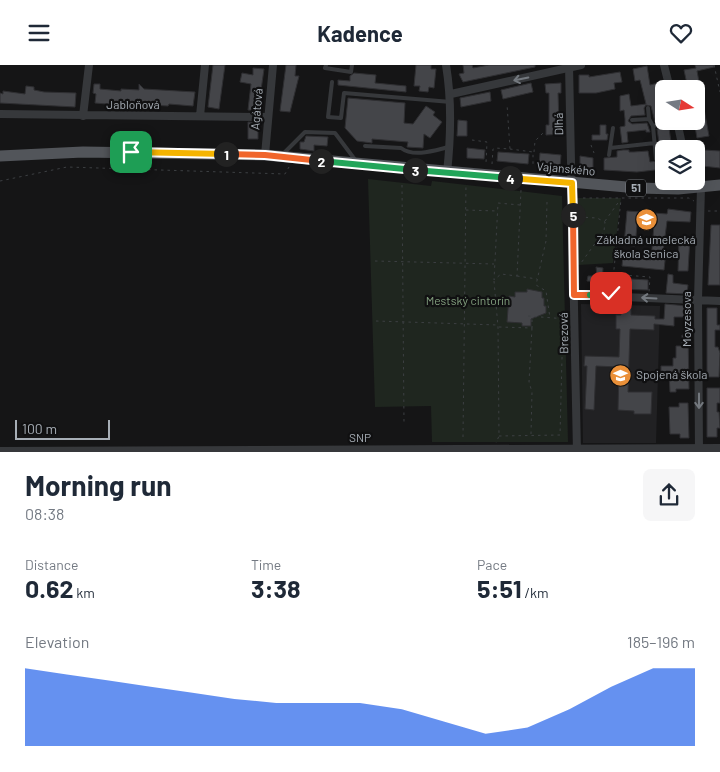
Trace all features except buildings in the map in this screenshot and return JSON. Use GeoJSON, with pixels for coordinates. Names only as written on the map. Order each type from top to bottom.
{"type":"FeatureCollection","features":[{"type":"Feature","properties":{"kind":"main road","name":"51"},"geometry":{"type":"LineString","coordinates":[[0,156],[82,151],[265,155],[280,157]]}},
{"type":"Feature","properties":{"kind":"main road","name":"Vajanského"},"geometry":{"type":"LineString","coordinates":[[280,157],[447,173],[645,189],[655,188]]}},
{"type":"Feature","properties":{"kind":"main road","name":"51"},"geometry":{"type":"LineString","coordinates":[[705,185],[720,185]]}},
{"type":"Feature","properties":{"kind":"street"},"geometry":{"type":"LineString","coordinates":[[83,116],[89,65]]}},
{"type":"Feature","properties":{"kind":"street"},"geometry":{"type":"LineString","coordinates":[[200,116],[206,65]]}},
{"type":"Feature","properties":{"kind":"street","name":"Agátová"},"geometry":{"type":"LineString","coordinates":[[265,155],[273,65]]}},
{"type":"Feature","properties":{"kind":"street"},"geometry":{"type":"LineString","coordinates":[[446,65],[451,98],[447,173]]}},
{"type":"Feature","properties":{"kind":"street"},"geometry":{"type":"LineString","coordinates":[[451,98],[581,65]]}},
{"type":"Feature","properties":{"kind":"street"},"geometry":{"type":"LineString","coordinates":[[664,65],[668,80]]}},
{"type":"Feature","properties":{"kind":"street","name":"Dlhá"},"geometry":{"type":"LineString","coordinates":[[569,67],[572,183]]}},
{"type":"Feature","properties":{"kind":"street","name":"Jabloňová"},"geometry":{"type":"LineString","coordinates":[[0,115],[267,117]]}},
{"type":"Feature","properties":{"kind":"street","name":"Brezová"},"geometry":{"type":"LineString","coordinates":[[572,183],[577,451]]}},
{"type":"Feature","properties":{"kind":"street","name":"Moyzesova"},"geometry":{"type":"LineString","coordinates":[[693,190],[698,300],[699,450]]}},
{"type":"Feature","properties":{"kind":"street"},"geometry":{"type":"LineString","coordinates":[[574,295],[720,301]]}},
{"type":"Feature","properties":{"kind":"street","name":"SNP"},"geometry":{"type":"LineString","coordinates":[[0,451],[577,451],[699,450],[720,448]]}},
{"type":"Feature","properties":{"kind":"lane"},"geometry":{"type":"LineString","coordinates":[[326,65],[325,69],[351,72],[352,65]]}},
{"type":"Feature","properties":{"kind":"lane"},"geometry":{"type":"LineString","coordinates":[[332,82],[328,117],[341,118],[344,93],[451,98]]}},
{"type":"Feature","properties":{"kind":"lane"},"geometry":{"type":"LineString","coordinates":[[610,148],[655,143],[648,108]]}},
{"type":"Feature","properties":{"kind":"lane"},"geometry":{"type":"LineString","coordinates":[[632,121],[650,119]]}},
{"type":"Feature","properties":{"kind":"lane"},"geometry":{"type":"LineString","coordinates":[[609,155],[613,128]]}},
{"type":"Feature","properties":{"kind":"lane"},"geometry":{"type":"LineString","coordinates":[[280,157],[305,132],[335,133],[359,164]]}},
{"type":"Feature","properties":{"kind":"lane"},"geometry":{"type":"LineString","coordinates":[[365,146],[401,148],[404,151],[421,153],[449,147]]}},
{"type":"Feature","properties":{"kind":"path"},"geometry":{"type":"LineString","coordinates":[[714,65],[720,92]]}},
{"type":"Feature","properties":{"kind":"path"},"geometry":{"type":"LineString","coordinates":[[507,104],[510,149]]}},
{"type":"Feature","properties":{"kind":"path"},"geometry":{"type":"LineString","coordinates":[[533,167],[535,141],[542,133]]}},
{"type":"Feature","properties":{"kind":"path"},"geometry":{"type":"LineString","coordinates":[[472,140],[487,141],[486,163]]}},
{"type":"Feature","properties":{"kind":"path"},"geometry":{"type":"LineString","coordinates":[[591,145],[594,153]]}},
{"type":"Feature","properties":{"kind":"path"},"geometry":{"type":"LineString","coordinates":[[492,163],[493,149],[495,148],[532,151],[534,154]]}},
{"type":"Feature","properties":{"kind":"path"},"geometry":{"type":"LineString","coordinates":[[0,181],[67,167],[285,174],[290,165]]}},
{"type":"Feature","properties":{"kind":"path"},"geometry":{"type":"LineString","coordinates":[[463,437],[466,184]]}},
{"type":"Feature","properties":{"kind":"path"},"geometry":{"type":"LineString","coordinates":[[402,185],[404,423]]}},
{"type":"Feature","properties":{"kind":"path"},"geometry":{"type":"LineString","coordinates":[[517,276],[521,190]]}},
{"type":"Feature","properties":{"kind":"path"},"geometry":{"type":"LineString","coordinates":[[582,198],[689,199],[693,200],[696,205]]}},
{"type":"Feature","properties":{"kind":"path"},"geometry":{"type":"LineString","coordinates":[[578,265],[604,231],[604,222],[621,198]]}},
{"type":"Feature","properties":{"kind":"path"},"geometry":{"type":"LineString","coordinates":[[611,296],[621,198]]}},
{"type":"Feature","properties":{"kind":"path"},"geometry":{"type":"LineString","coordinates":[[547,202],[546,241],[536,285],[546,291],[550,318]]}},
{"type":"Feature","properties":{"kind":"path"},"geometry":{"type":"LineString","coordinates":[[496,443],[499,436],[498,326],[494,280],[497,211],[498,203],[520,205]]}},
{"type":"Feature","properties":{"kind":"path"},"geometry":{"type":"LineString","coordinates":[[465,209],[497,211]]}},
{"type":"Feature","properties":{"kind":"path"},"geometry":{"type":"LineString","coordinates":[[706,211],[720,211]]}},
{"type":"Feature","properties":{"kind":"path"},"geometry":{"type":"LineString","coordinates":[[576,217],[597,218],[604,222]]}},
{"type":"Feature","properties":{"kind":"path"},"geometry":{"type":"LineString","coordinates":[[375,261],[495,265]]}},
{"type":"Feature","properties":{"kind":"path"},"geometry":{"type":"LineString","coordinates":[[494,280],[501,274],[538,279]]}},
{"type":"Feature","properties":{"kind":"path"},"geometry":{"type":"LineString","coordinates":[[623,275],[650,277],[648,298]]}},
{"type":"Feature","properties":{"kind":"path"},"geometry":{"type":"LineString","coordinates":[[499,436],[560,435],[563,320],[528,316]]}},
{"type":"Feature","properties":{"kind":"path"},"geometry":{"type":"LineString","coordinates":[[531,435],[532,316]]}},
{"type":"Feature","properties":{"kind":"path"},"geometry":{"type":"LineString","coordinates":[[376,321],[532,328]]}},
{"type":"Feature","properties":{"kind":"shaded area","name":"Spojená škola"},"geometry":{"type":"Polygon","coordinates":[[[581,304],[660,306],[656,443],[583,443],[581,304]]]}},
{"type":"Feature","properties":{"kind":"green space","name":"Mestský cintorín"},"geometry":{"type":"Polygon","coordinates":[[[368,179],[431,186],[432,181],[562,196],[568,442],[432,442],[431,406],[375,407],[368,179]]]}},
{"type":"Feature","properties":{"kind":"green space"},"geometry":{"type":"Polygon","coordinates":[[[576,198],[621,198],[613,263],[578,265],[576,198]]]}},
{"type":"Feature","properties":{"kind":"place","name":"Základná umelecká škola Senica"},"geometry":{"type":"Point","coordinates":[646,219]}},
{"type":"Feature","properties":{"kind":"place","name":"Spojená škola"},"geometry":{"type":"Point","coordinates":[620,375]}},
{"type":"Feature","properties":{"kind":"route"},"geometry":{"type":"LineString","coordinates":[[131,152],[265,155],[572,183],[574,295],[611,296],[611,293]]}}]}
